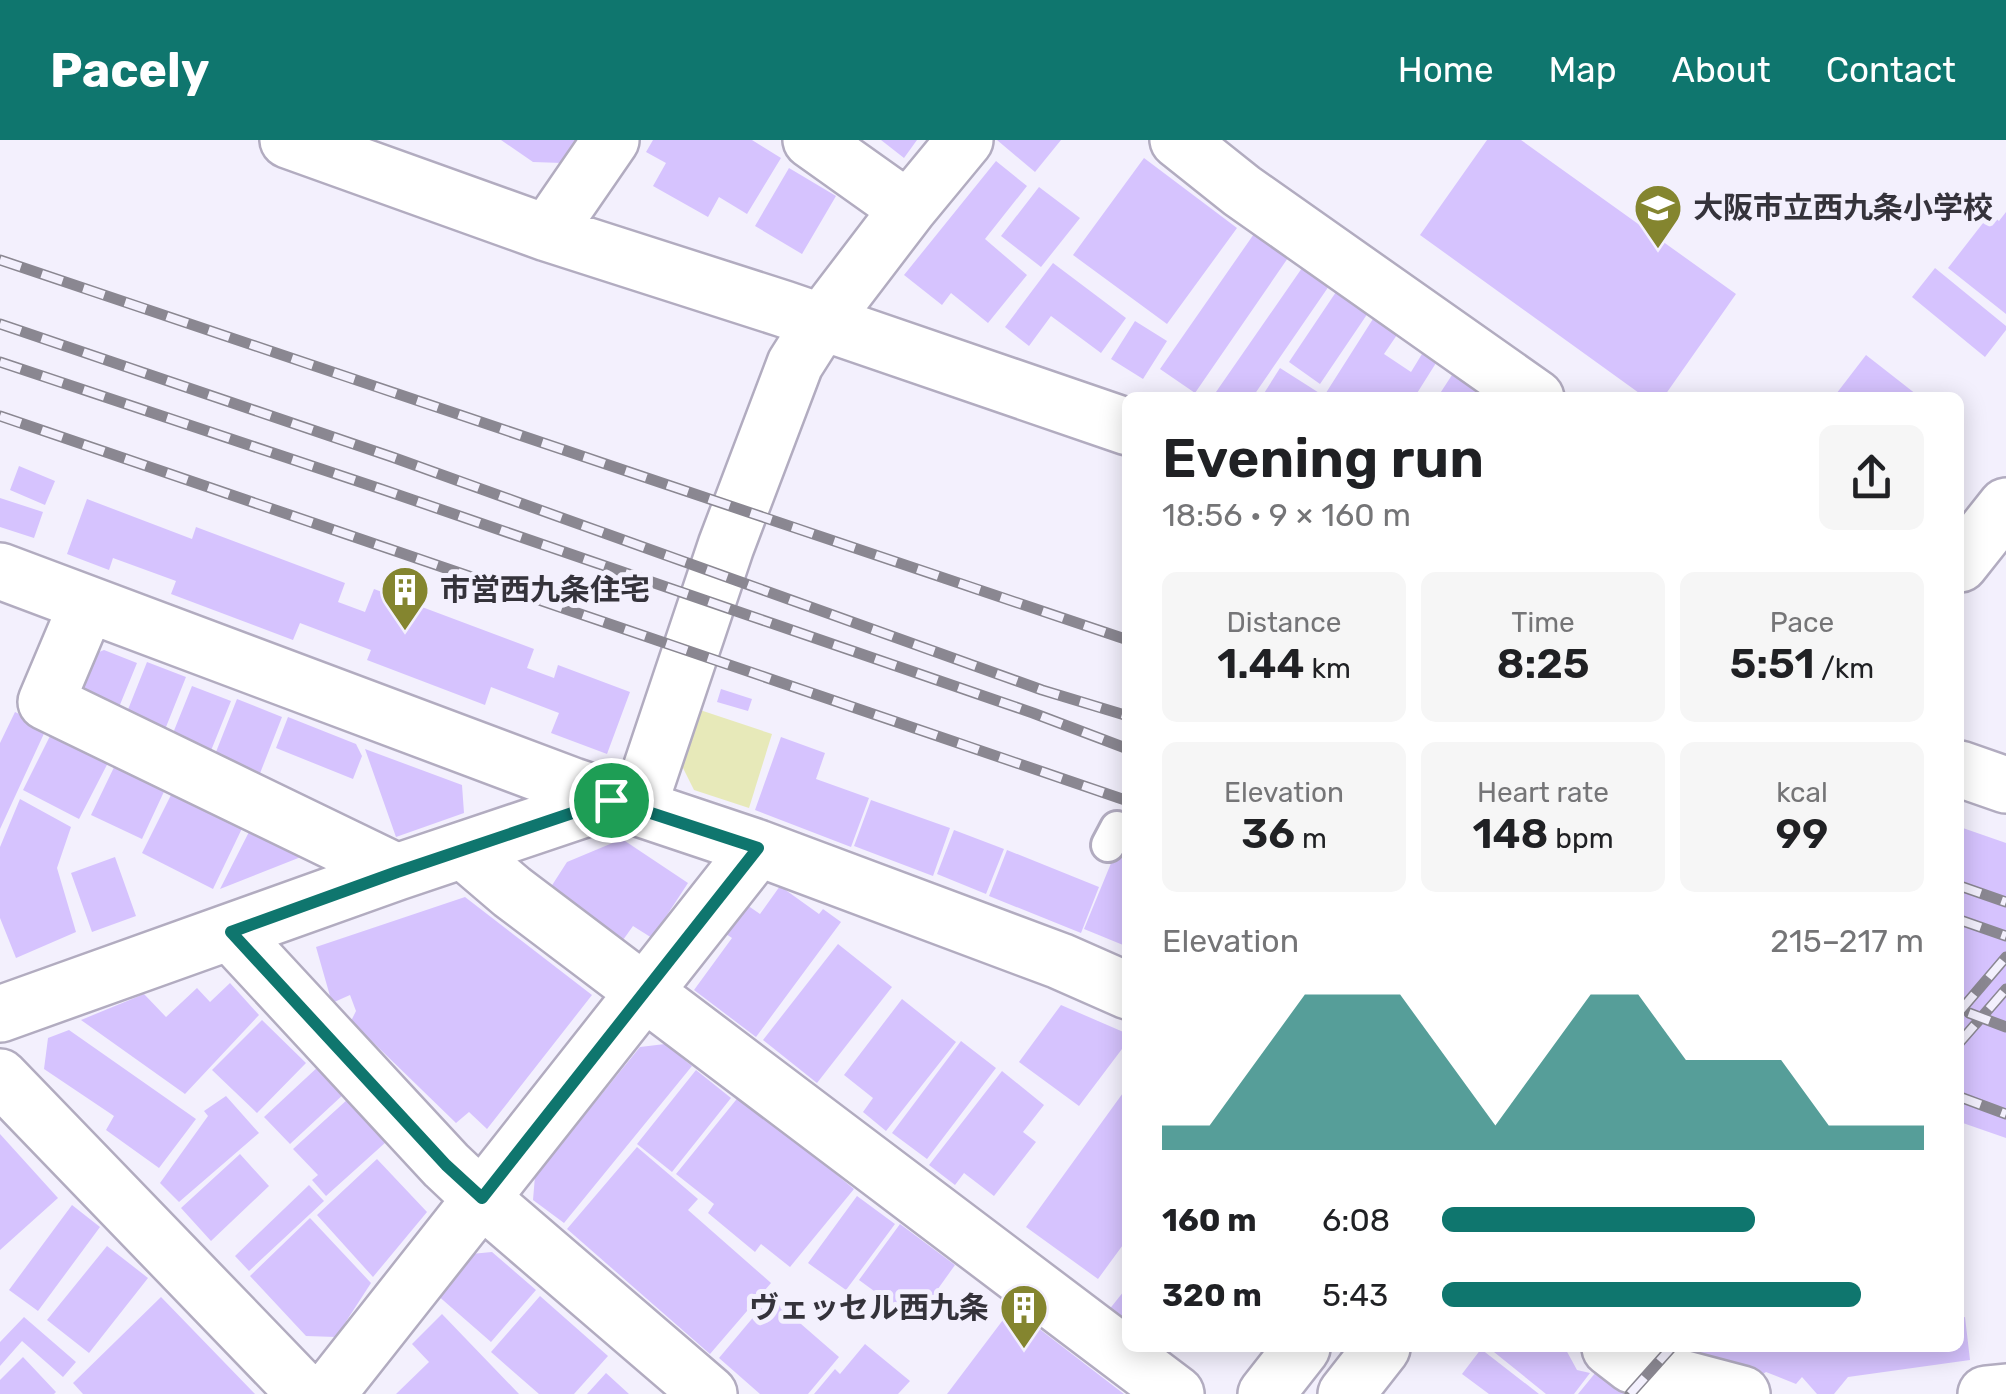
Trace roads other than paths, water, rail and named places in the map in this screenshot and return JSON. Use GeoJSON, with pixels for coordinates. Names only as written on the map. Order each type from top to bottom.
{"type":"FeatureCollection","features":[{"type":"Feature","properties":{"kind":"street"},"geometry":{"type":"LineString","coordinates":[[288,140],[546,233],[1122,424]]}},
{"type":"Feature","properties":{"kind":"street"},"geometry":{"type":"LineString","coordinates":[[546,233],[610,140]]}},
{"type":"Feature","properties":{"kind":"street"},"geometry":{"type":"LineString","coordinates":[[811,140],[908,209]]}},
{"type":"Feature","properties":{"kind":"street"},"geometry":{"type":"LineString","coordinates":[[624,804],[795,364],[821,323],[965,140]]}},
{"type":"Feature","properties":{"kind":"street"},"geometry":{"type":"LineString","coordinates":[[1178,140],[1242,191],[1527,392]]}},
{"type":"Feature","properties":{"kind":"street"},"geometry":{"type":"LineString","coordinates":[[1964,559],[2006,506]]}},
{"type":"Feature","properties":{"kind":"street"},"geometry":{"type":"LineString","coordinates":[[0,571],[624,804],[758,848],[1060,961],[1122,988]]}},
{"type":"Feature","properties":{"kind":"street"},"geometry":{"type":"LineString","coordinates":[[87,605],[46,702],[397,872]]}},
{"type":"Feature","properties":{"kind":"street"},"geometry":{"type":"LineString","coordinates":[[1964,770],[2006,785]]}},
{"type":"Feature","properties":{"kind":"street"},"geometry":{"type":"LineString","coordinates":[[0,1014],[397,872],[624,804]]}},
{"type":"Feature","properties":{"kind":"street"},"geometry":{"type":"LineString","coordinates":[[327,1394],[758,848]]}},
{"type":"Feature","properties":{"kind":"street"},"geometry":{"type":"LineString","coordinates":[[464,851],[512,892],[1176,1394]]}},
{"type":"Feature","properties":{"kind":"street"},"geometry":{"type":"LineString","coordinates":[[231,932],[446,1165],[709,1394]]}},
{"type":"Feature","properties":{"kind":"street"},"geometry":{"type":"LineString","coordinates":[[0,1077],[306,1394]]}},
{"type":"Feature","properties":{"kind":"street"},"geometry":{"type":"LineString","coordinates":[[1266,1394],[1299,1352]]}},
{"type":"Feature","properties":{"kind":"street"},"geometry":{"type":"LineString","coordinates":[[1346,1394],[1379,1352]]}},
{"type":"Feature","properties":{"kind":"street"},"geometry":{"type":"LineString","coordinates":[[1615,1352],[1632,1365],[1723,1392]]}},
{"type":"Feature","properties":{"kind":"street"},"geometry":{"type":"LineString","coordinates":[[1986,1394],[2006,1392]]}},
{"type":"Feature","properties":{"kind":"railway"},"geometry":{"type":"LineString","coordinates":[[0,260],[1122,638]]}},
{"type":"Feature","properties":{"kind":"railway"},"geometry":{"type":"LineString","coordinates":[[0,324],[392,457],[1042,690],[1122,714]]}},
{"type":"Feature","properties":{"kind":"railway"},"geometry":{"type":"LineString","coordinates":[[0,362],[381,489],[1122,747]]}},
{"type":"Feature","properties":{"kind":"railway"},"geometry":{"type":"LineString","coordinates":[[0,416],[1122,799]]}},
{"type":"Feature","properties":{"kind":"railway"},"geometry":{"type":"LineString","coordinates":[[1964,887],[2006,902]]}},
{"type":"Feature","properties":{"kind":"railway"},"geometry":{"type":"LineString","coordinates":[[1964,921],[2006,936]]}},
{"type":"Feature","properties":{"kind":"railway"},"geometry":{"type":"LineString","coordinates":[[1964,1006],[2006,957]]}},
{"type":"Feature","properties":{"kind":"railway"},"geometry":{"type":"LineString","coordinates":[[1964,1037],[2006,989]]}},
{"type":"Feature","properties":{"kind":"railway"},"geometry":{"type":"LineString","coordinates":[[1969,1013],[2006,1027]]}},
{"type":"Feature","properties":{"kind":"railway"},"geometry":{"type":"LineString","coordinates":[[1964,1098],[2006,1114]]}},
{"type":"Feature","properties":{"kind":"railway"},"geometry":{"type":"LineString","coordinates":[[1630,1394],[1667,1352]]}},
{"type":"Feature","properties":{"kind":"place","name":"大阪市立西九条小学校"},"geometry":{"type":"Point","coordinates":[1658,250]}},
{"type":"Feature","properties":{"kind":"place","name":"市営西九条住宅"},"geometry":{"type":"Point","coordinates":[405,632]}},
{"type":"Feature","properties":{"kind":"place","name":"ヴェッセル西九条"},"geometry":{"type":"Point","coordinates":[1024,1350]}}]}
